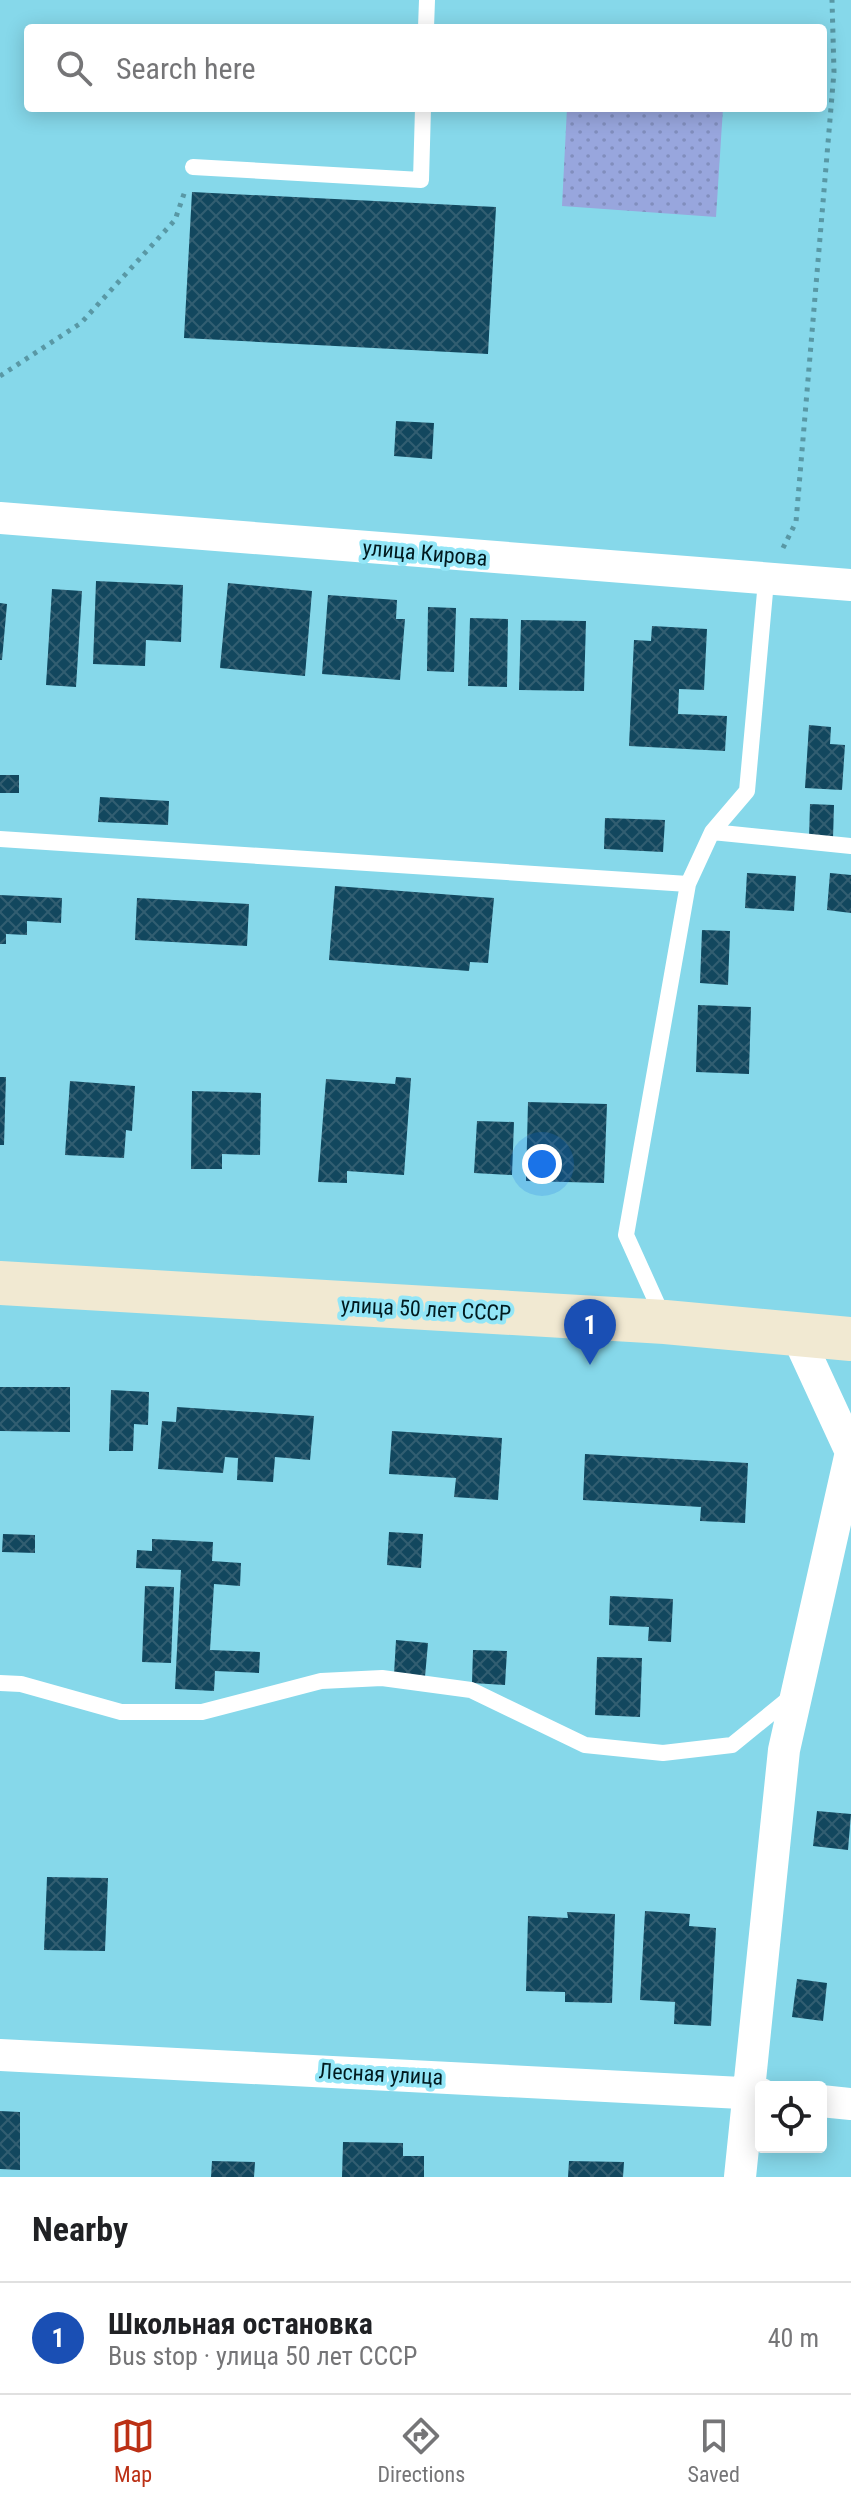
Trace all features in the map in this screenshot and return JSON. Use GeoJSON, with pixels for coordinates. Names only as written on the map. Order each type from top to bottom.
{"type":"FeatureCollection","features":[{"type":"Feature","properties":{"kind":"street","name":"улица Кирова"},"geometry":{"type":"LineString","coordinates":[[0,518],[766,581],[851,585]]}},
{"type":"Feature","properties":{"kind":"street","name":"улица 50 лет СССР"},"geometry":{"type":"LineString","coordinates":[[0,1283],[665,1322],[851,1339]]}},
{"type":"Feature","properties":{"kind":"street"},"geometry":{"type":"LineString","coordinates":[[756,2081],[784,1750],[851,1452],[797,1335]]}},
{"type":"Feature","properties":{"kind":"street","name":"Лесная улица"},"geometry":{"type":"LineString","coordinates":[[0,2055],[755,2093]]}},
{"type":"Feature","properties":{"kind":"street"},"geometry":{"type":"LineString","coordinates":[[740,2177],[755,2093]]}},
{"type":"Feature","properties":{"kind":"street"},"geometry":{"type":"LineString","coordinates":[[827,2102],[851,2104]]}},
{"type":"Feature","properties":{"kind":"lane"},"geometry":{"type":"LineString","coordinates":[[426,24],[427,0]]}},
{"type":"Feature","properties":{"kind":"lane"},"geometry":{"type":"LineString","coordinates":[[193,167],[421,180],[423,112]]}},
{"type":"Feature","properties":{"kind":"lane"},"geometry":{"type":"LineString","coordinates":[[665,1322],[626,1235],[688,884],[712,832],[747,791],[766,581]]}},
{"type":"Feature","properties":{"kind":"lane"},"geometry":{"type":"LineString","coordinates":[[712,832],[851,846]]}},
{"type":"Feature","properties":{"kind":"lane"},"geometry":{"type":"LineString","coordinates":[[0,839],[688,884]]}},
{"type":"Feature","properties":{"kind":"lane"},"geometry":{"type":"LineString","coordinates":[[0,1683],[21,1684],[121,1712],[202,1712],[321,1681],[382,1678],[471,1690],[585,1745],[663,1753],[732,1745],[797,1692]]}},
{"type":"Feature","properties":{"kind":"path"},"geometry":{"type":"LineString","coordinates":[[766,581],[796,522],[834,72],[832,0]]}},
{"type":"Feature","properties":{"kind":"path"},"geometry":{"type":"LineString","coordinates":[[0,376],[81,323],[175,220],[193,167]]}},
{"type":"Feature","properties":{"kind":"shaded area"},"geometry":{"type":"Polygon","coordinates":[[[567,112],[723,112],[716,217],[562,206],[567,112]]]}},
{"type":"Feature","properties":{"kind":"building"},"geometry":{"type":"Polygon","coordinates":[[[192,192],[496,207],[488,354],[184,338],[192,192]]]}},
{"type":"Feature","properties":{"kind":"building"},"geometry":{"type":"Polygon","coordinates":[[[396,421],[434,423],[432,459],[394,456],[396,421]]]}},
{"type":"Feature","properties":{"kind":"building"},"geometry":{"type":"Polygon","coordinates":[[[96,581],[183,585],[181,642],[146,640],[145,666],[93,664],[96,581]]]}},
{"type":"Feature","properties":{"kind":"building"},"geometry":{"type":"Polygon","coordinates":[[[228,583],[312,591],[305,676],[220,668],[228,583]]]}},
{"type":"Feature","properties":{"kind":"building"},"geometry":{"type":"Polygon","coordinates":[[[52,589],[82,591],[76,687],[46,685],[52,589]]]}},
{"type":"Feature","properties":{"kind":"building"},"geometry":{"type":"Polygon","coordinates":[[[328,595],[397,600],[396,619],[405,619],[400,680],[322,674],[328,595]]]}},
{"type":"Feature","properties":{"kind":"building"},"geometry":{"type":"Polygon","coordinates":[[[0,603],[7,604],[2,660],[0,660],[0,603]]]}},
{"type":"Feature","properties":{"kind":"building"},"geometry":{"type":"Polygon","coordinates":[[[428,607],[456,608],[454,672],[427,671],[428,607]]]}},
{"type":"Feature","properties":{"kind":"building"},"geometry":{"type":"Polygon","coordinates":[[[470,618],[508,619],[507,687],[468,686],[470,618]]]}},
{"type":"Feature","properties":{"kind":"building"},"geometry":{"type":"Polygon","coordinates":[[[521,620],[586,621],[584,691],[519,690],[521,620]]]}},
{"type":"Feature","properties":{"kind":"building"},"geometry":{"type":"Polygon","coordinates":[[[652,626],[707,629],[704,690],[679,689],[678,714],[727,716],[725,751],[629,746],[634,640],[651,641],[652,626]]]}},
{"type":"Feature","properties":{"kind":"building"},"geometry":{"type":"Polygon","coordinates":[[[809,725],[831,727],[830,744],[845,745],[842,790],[805,788],[809,725]]]}},
{"type":"Feature","properties":{"kind":"building"},"geometry":{"type":"Polygon","coordinates":[[[0,775],[19,775],[19,793],[0,793],[0,775]]]}},
{"type":"Feature","properties":{"kind":"building"},"geometry":{"type":"Polygon","coordinates":[[[100,797],[169,801],[168,825],[98,822],[100,797]]]}},
{"type":"Feature","properties":{"kind":"building"},"geometry":{"type":"Polygon","coordinates":[[[810,804],[834,805],[833,839],[809,838],[810,804]]]}},
{"type":"Feature","properties":{"kind":"building"},"geometry":{"type":"Polygon","coordinates":[[[605,818],[665,820],[663,852],[604,849],[605,818]]]}},
{"type":"Feature","properties":{"kind":"building"},"geometry":{"type":"Polygon","coordinates":[[[747,873],[796,876],[794,911],[745,908],[747,873]]]}},
{"type":"Feature","properties":{"kind":"building"},"geometry":{"type":"Polygon","coordinates":[[[830,873],[851,875],[851,913],[827,910],[830,873]]]}},
{"type":"Feature","properties":{"kind":"building"},"geometry":{"type":"Polygon","coordinates":[[[335,886],[494,898],[488,963],[470,962],[469,971],[329,960],[335,886]]]}},
{"type":"Feature","properties":{"kind":"building"},"geometry":{"type":"Polygon","coordinates":[[[0,895],[62,898],[61,923],[27,921],[27,935],[6,934],[6,944],[0,944],[0,895]]]}},
{"type":"Feature","properties":{"kind":"building"},"geometry":{"type":"Polygon","coordinates":[[[137,898],[249,904],[247,946],[135,940],[137,898]]]}},
{"type":"Feature","properties":{"kind":"building"},"geometry":{"type":"Polygon","coordinates":[[[702,930],[730,931],[728,985],[700,983],[702,930]]]}},
{"type":"Feature","properties":{"kind":"building"},"geometry":{"type":"Polygon","coordinates":[[[698,1005],[751,1007],[749,1074],[696,1072],[698,1005]]]}},
{"type":"Feature","properties":{"kind":"building"},"geometry":{"type":"Polygon","coordinates":[[[0,1077],[6,1077],[4,1145],[0,1145],[0,1077]]]}},
{"type":"Feature","properties":{"kind":"building"},"geometry":{"type":"Polygon","coordinates":[[[396,1077],[411,1078],[404,1175],[347,1171],[347,1183],[318,1182],[326,1079],[395,1084],[396,1077]]]}},
{"type":"Feature","properties":{"kind":"building"},"geometry":{"type":"Polygon","coordinates":[[[70,1081],[135,1086],[132,1131],[126,1130],[124,1158],[65,1155],[70,1081]]]}},
{"type":"Feature","properties":{"kind":"building"},"geometry":{"type":"Polygon","coordinates":[[[192,1091],[261,1093],[260,1155],[222,1154],[222,1169],[191,1169],[192,1091]]]}},
{"type":"Feature","properties":{"kind":"building"},"geometry":{"type":"Polygon","coordinates":[[[528,1102],[607,1104],[604,1183],[526,1181],[528,1102]]]}},
{"type":"Feature","properties":{"kind":"building"},"geometry":{"type":"Polygon","coordinates":[[[477,1121],[514,1122],[512,1175],[474,1173],[477,1121]]]}},
{"type":"Feature","properties":{"kind":"building"},"geometry":{"type":"Polygon","coordinates":[[[0,1387],[70,1387],[70,1432],[0,1431],[0,1387]]]}},
{"type":"Feature","properties":{"kind":"building"},"geometry":{"type":"Polygon","coordinates":[[[111,1390],[149,1392],[148,1425],[134,1424],[133,1451],[109,1451],[111,1390]]]}},
{"type":"Feature","properties":{"kind":"building"},"geometry":{"type":"Polygon","coordinates":[[[177,1407],[314,1416],[310,1460],[275,1457],[273,1482],[237,1480],[238,1458],[225,1457],[223,1473],[158,1469],[162,1421],[176,1422],[177,1407]]]}},
{"type":"Feature","properties":{"kind":"building"},"geometry":{"type":"Polygon","coordinates":[[[392,1431],[502,1438],[498,1500],[454,1497],[456,1478],[389,1474],[392,1431]]]}},
{"type":"Feature","properties":{"kind":"building"},"geometry":{"type":"Polygon","coordinates":[[[585,1454],[748,1463],[745,1523],[700,1521],[701,1507],[583,1500],[585,1454]]]}},
{"type":"Feature","properties":{"kind":"building"},"geometry":{"type":"Polygon","coordinates":[[[389,1532],[423,1534],[421,1568],[387,1565],[389,1532]]]}},
{"type":"Feature","properties":{"kind":"building"},"geometry":{"type":"Polygon","coordinates":[[[3,1534],[35,1535],[35,1553],[2,1552],[3,1534]]]}},
{"type":"Feature","properties":{"kind":"building"},"geometry":{"type":"Polygon","coordinates":[[[152,1539],[213,1542],[212,1561],[241,1563],[240,1586],[214,1584],[210,1650],[260,1652],[259,1673],[215,1671],[214,1691],[175,1689],[181,1570],[136,1568],[137,1550],[152,1551],[152,1539]]]}},
{"type":"Feature","properties":{"kind":"building"},"geometry":{"type":"Polygon","coordinates":[[[145,1586],[174,1587],[171,1663],[142,1662],[145,1586]]]}},
{"type":"Feature","properties":{"kind":"building"},"geometry":{"type":"Polygon","coordinates":[[[610,1596],[673,1599],[671,1642],[648,1641],[649,1627],[609,1625],[610,1596]]]}},
{"type":"Feature","properties":{"kind":"building"},"geometry":{"type":"Polygon","coordinates":[[[396,1640],[428,1643],[425,1677],[394,1674],[396,1640]]]}},
{"type":"Feature","properties":{"kind":"building"},"geometry":{"type":"Polygon","coordinates":[[[473,1650],[507,1651],[505,1685],[472,1683],[473,1650]]]}},
{"type":"Feature","properties":{"kind":"building"},"geometry":{"type":"Polygon","coordinates":[[[597,1657],[642,1658],[640,1717],[595,1715],[597,1657]]]}},
{"type":"Feature","properties":{"kind":"building"},"geometry":{"type":"Polygon","coordinates":[[[817,1811],[851,1814],[848,1850],[813,1846],[817,1811]]]}},
{"type":"Feature","properties":{"kind":"building"},"geometry":{"type":"Polygon","coordinates":[[[47,1877],[108,1878],[105,1951],[44,1950],[47,1877]]]}},
{"type":"Feature","properties":{"kind":"building"},"geometry":{"type":"Polygon","coordinates":[[[645,1911],[690,1914],[689,1926],[716,1928],[711,2026],[674,2024],[675,2002],[640,2000],[645,1911]]]}},
{"type":"Feature","properties":{"kind":"building"},"geometry":{"type":"Polygon","coordinates":[[[567,1912],[615,1914],[612,2003],[565,2002],[565,1992],[526,1991],[528,1916],[568,1918],[567,1912]]]}},
{"type":"Feature","properties":{"kind":"building"},"geometry":{"type":"Polygon","coordinates":[[[797,1979],[827,1983],[823,2021],[792,2017],[797,1979]]]}},
{"type":"Feature","properties":{"kind":"building"},"geometry":{"type":"Polygon","coordinates":[[[0,2111],[20,2112],[20,2170],[0,2169],[0,2111]]]}},
{"type":"Feature","properties":{"kind":"building"},"geometry":{"type":"Polygon","coordinates":[[[343,2142],[403,2143],[403,2156],[424,2156],[424,2177],[342,2177],[343,2142]]]}},
{"type":"Feature","properties":{"kind":"building"},"geometry":{"type":"Polygon","coordinates":[[[212,2161],[255,2162],[254,2177],[211,2177],[212,2161]]]}},
{"type":"Feature","properties":{"kind":"building"},"geometry":{"type":"Polygon","coordinates":[[[569,2161],[624,2162],[623,2177],[568,2177],[569,2161]]]}},
{"type":"Feature","properties":{"kind":"place","name":"Школьная остановка"},"geometry":{"type":"Point","coordinates":[590,1365]}}]}
